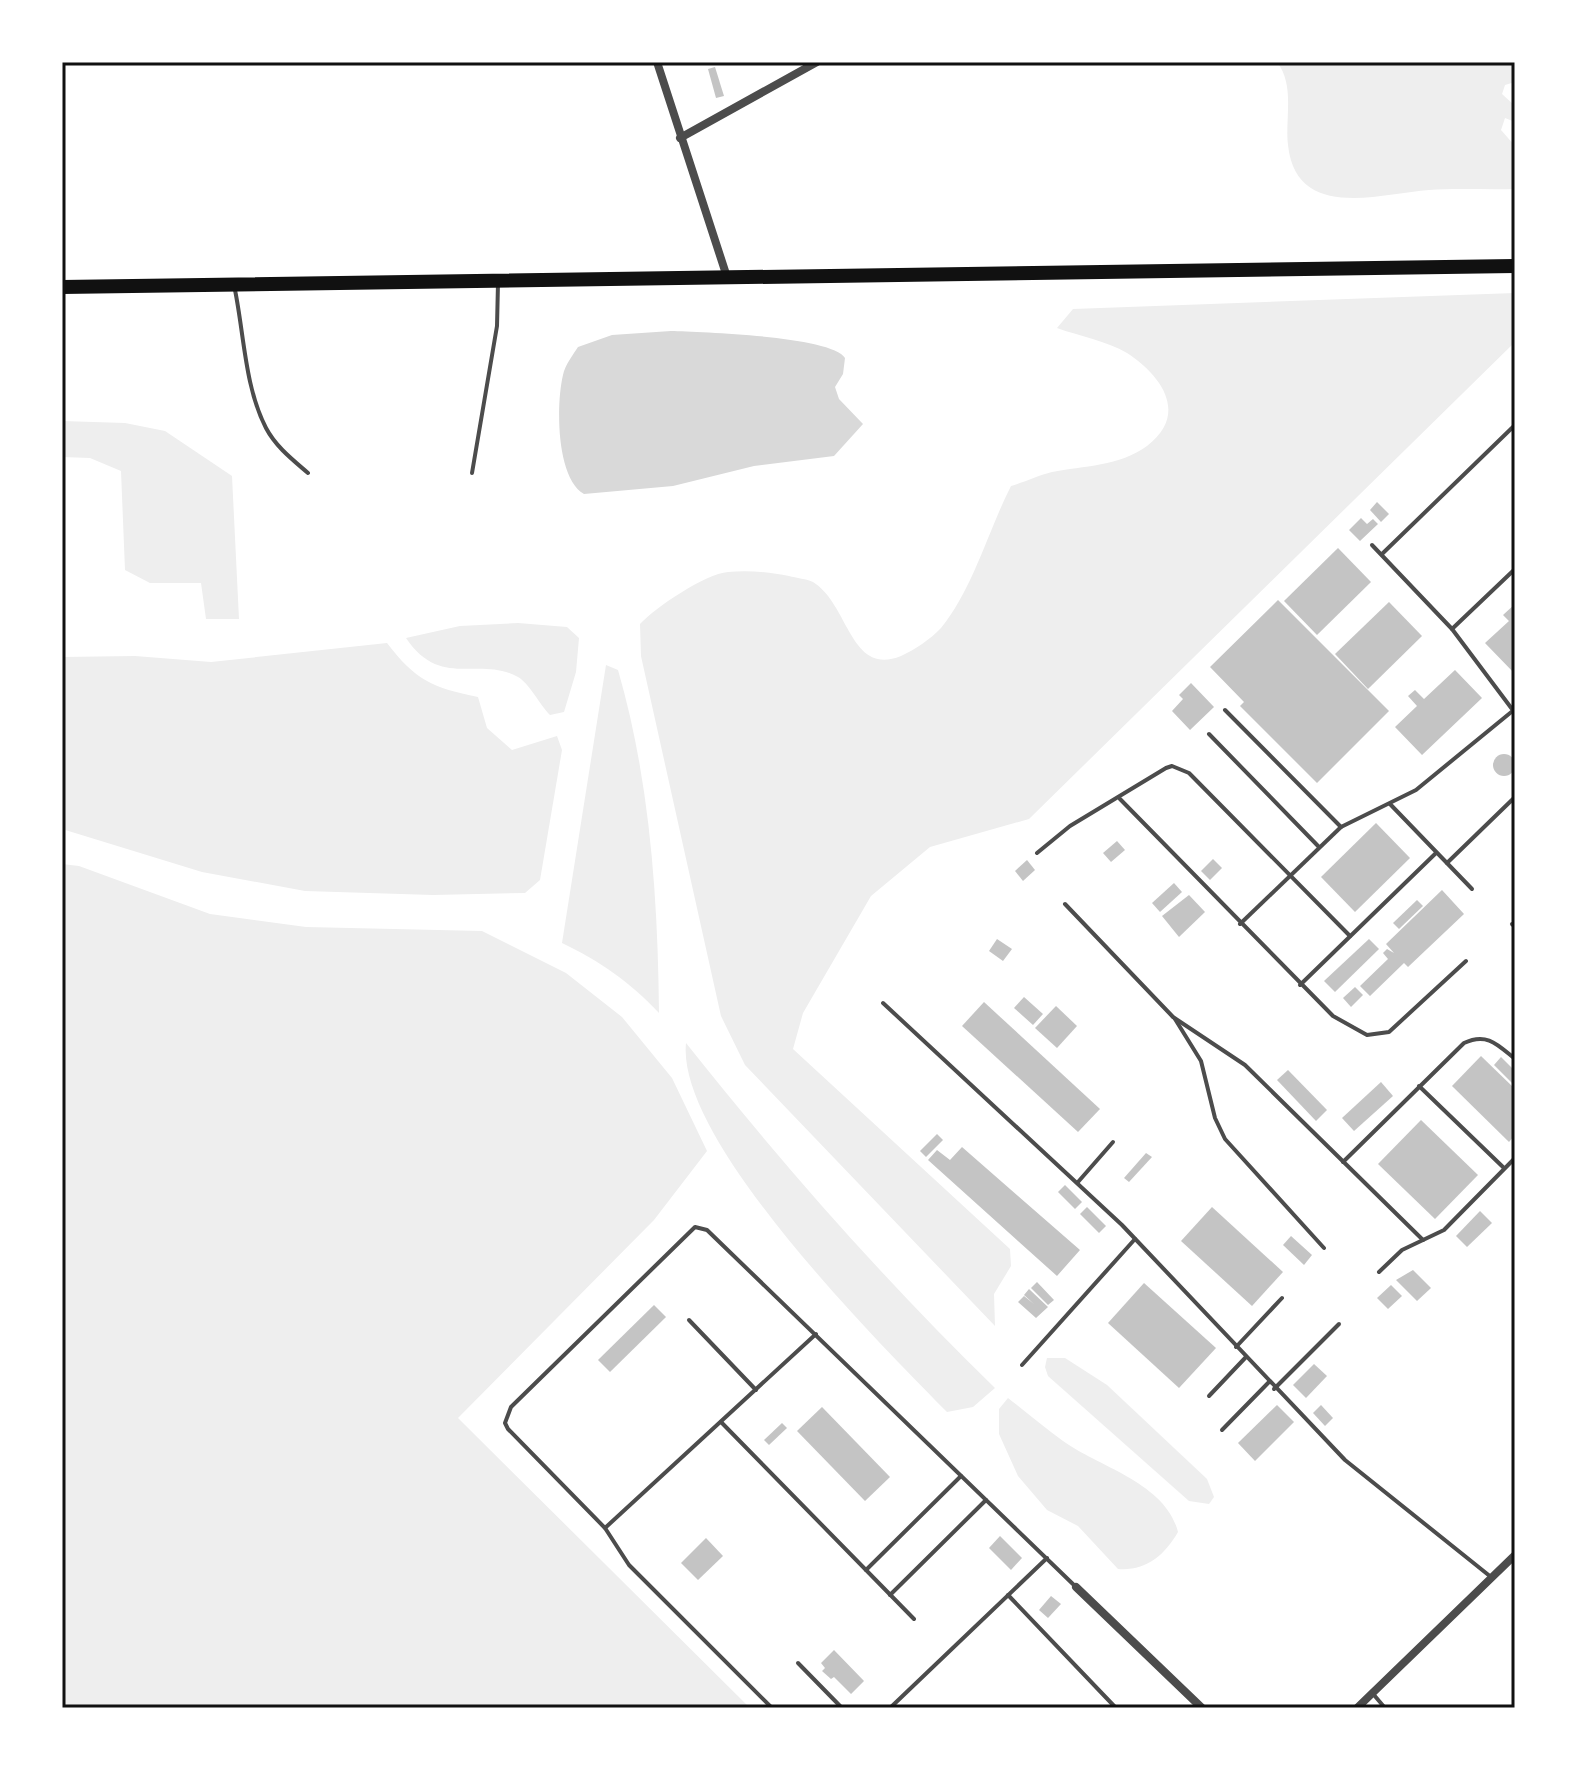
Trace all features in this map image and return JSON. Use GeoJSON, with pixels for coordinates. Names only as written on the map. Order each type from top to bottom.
{"type":"FeatureCollection","features":[{"type":"Feature","properties":{"kind":"main road"},"geometry":{"type":"LineString","coordinates":[[62,287],[1515,266]]}},
{"type":"Feature","properties":{"kind":"street"},"geometry":{"type":"LineString","coordinates":[[657,62],[727,277]]}},
{"type":"Feature","properties":{"kind":"street"},"geometry":{"type":"LineString","coordinates":[[680,138],[817,62]]}},
{"type":"Feature","properties":{"kind":"street"},"geometry":{"type":"LineString","coordinates":[[1357,1708],[1515,1555]]}},
{"type":"Feature","properties":{"kind":"street"},"geometry":{"type":"LineString","coordinates":[[1076,1587],[1202,1708]]}},
{"type":"Feature","properties":{"kind":"lane"},"geometry":{"type":"LineString","coordinates":[[472,473],[497,326],[498,280]]}},
{"type":"Feature","properties":{"kind":"lane"},"geometry":{"type":"LineString","coordinates":[[234,284],[257,405],[278,446],[308,473]]}},
{"type":"Feature","properties":{"kind":"lane"},"geometry":{"type":"LineString","coordinates":[[1381,555],[1515,425]]}},
{"type":"Feature","properties":{"kind":"lane"},"geometry":{"type":"LineString","coordinates":[[1240,924],[1341,827],[1390,804],[1433,778],[1515,710],[1452,629],[1372,545]]}},
{"type":"Feature","properties":{"kind":"lane"},"geometry":{"type":"LineString","coordinates":[[1452,629],[1515,569]]}},
{"type":"Feature","properties":{"kind":"lane"},"geometry":{"type":"LineString","coordinates":[[1225,710],[1341,827]]}},
{"type":"Feature","properties":{"kind":"lane"},"geometry":{"type":"LineString","coordinates":[[1209,734],[1319,847]]}},
{"type":"Feature","properties":{"kind":"lane"},"geometry":{"type":"LineString","coordinates":[[1037,853],[1070,826],[1120,799],[1166,768],[1180,768],[1189,773],[1350,936]]}},
{"type":"Feature","properties":{"kind":"lane"},"geometry":{"type":"LineString","coordinates":[[1447,863],[1515,797]]}},
{"type":"Feature","properties":{"kind":"lane"},"geometry":{"type":"LineString","coordinates":[[1120,799],[1300,985],[1344,1025],[1379,1036],[1398,1026],[1466,961]]}},
{"type":"Feature","properties":{"kind":"lane"},"geometry":{"type":"LineString","coordinates":[[1390,804],[1472,889]]}},
{"type":"Feature","properties":{"kind":"lane"},"geometry":{"type":"LineString","coordinates":[[1300,985],[1436,853]]}},
{"type":"Feature","properties":{"kind":"lane"},"geometry":{"type":"LineString","coordinates":[[1065,904],[1173,1017],[1201,1061],[1215,1118],[1225,1139],[1324,1248]]}},
{"type":"Feature","properties":{"kind":"lane"},"geometry":{"type":"LineString","coordinates":[[883,1003],[1078,1182],[1274,1389],[1365,1477],[1492,1578]]}},
{"type":"Feature","properties":{"kind":"lane"},"geometry":{"type":"LineString","coordinates":[[1173,1017],[1245,1065],[1423,1240]]}},
{"type":"Feature","properties":{"kind":"lane"},"geometry":{"type":"LineString","coordinates":[[1342,1162],[1464,1043],[1473,1038],[1492,1040],[1515,1059]]}},
{"type":"Feature","properties":{"kind":"lane"},"geometry":{"type":"LineString","coordinates":[[1419,1086],[1504,1169]]}},
{"type":"Feature","properties":{"kind":"lane"},"geometry":{"type":"LineString","coordinates":[[1078,1182],[1113,1142]]}},
{"type":"Feature","properties":{"kind":"lane"},"geometry":{"type":"LineString","coordinates":[[1379,1272],[1402,1250],[1444,1230],[1515,1158]]}},
{"type":"Feature","properties":{"kind":"lane"},"geometry":{"type":"LineString","coordinates":[[772,1708],[629,1565],[605,1528],[508,1429],[507,1415],[690,1230],[707,1230],[1076,1587]]}},
{"type":"Feature","properties":{"kind":"lane"},"geometry":{"type":"LineString","coordinates":[[1022,1365],[1135,1239]]}},
{"type":"Feature","properties":{"kind":"lane"},"geometry":{"type":"LineString","coordinates":[[1236,1347],[1282,1298]]}},
{"type":"Feature","properties":{"kind":"lane"},"geometry":{"type":"LineString","coordinates":[[689,1320],[756,1390]]}},
{"type":"Feature","properties":{"kind":"lane"},"geometry":{"type":"LineString","coordinates":[[1274,1389],[1339,1324]]}},
{"type":"Feature","properties":{"kind":"lane"},"geometry":{"type":"LineString","coordinates":[[605,1528],[816,1334]]}},
{"type":"Feature","properties":{"kind":"lane"},"geometry":{"type":"LineString","coordinates":[[1209,1396],[1246,1357]]}},
{"type":"Feature","properties":{"kind":"lane"},"geometry":{"type":"LineString","coordinates":[[1222,1430],[1269,1382]]}},
{"type":"Feature","properties":{"kind":"lane"},"geometry":{"type":"LineString","coordinates":[[721,1422],[914,1619]]}},
{"type":"Feature","properties":{"kind":"lane"},"geometry":{"type":"LineString","coordinates":[[866,1570],[962,1476]]}},
{"type":"Feature","properties":{"kind":"lane"},"geometry":{"type":"LineString","coordinates":[[890,1595],[986,1500]]}},
{"type":"Feature","properties":{"kind":"lane"},"geometry":{"type":"LineString","coordinates":[[890,1708],[1047,1558]]}},
{"type":"Feature","properties":{"kind":"lane"},"geometry":{"type":"LineString","coordinates":[[1008,1595],[1116,1708]]}},
{"type":"Feature","properties":{"kind":"lane"},"geometry":{"type":"LineString","coordinates":[[798,1663],[842,1708]]}},
{"type":"Feature","properties":{"kind":"lane"},"geometry":{"type":"LineString","coordinates":[[1372,1693],[1385,1708]]}},
{"type":"Feature","properties":{"kind":"shaded area"},"geometry":{"type":"Polygon","coordinates":[[[1277,62],[1515,62],[1515,82],[1505,85],[1502,94],[1515,106],[1515,122],[1505,118],[1501,130],[1515,146],[1515,189],[1429,190],[1343,198],[1323,194],[1306,185],[1294,169],[1288,145],[1288,91],[1283,71],[1277,62]]]}},
{"type":"Feature","properties":{"kind":"shaded area"},"geometry":{"type":"Polygon","coordinates":[[[1515,293],[1515,342],[1029,819],[930,847],[871,896],[803,1013],[793,1049],[1010,1249],[1011,1266],[994,1294],[995,1326],[745,1065],[721,1016],[641,656],[640,624],[694,585],[718,574],[743,571],[813,582],[835,606],[860,648],[871,656],[884,660],[901,656],[927,640],[941,628],[962,596],[1011,486],[1052,472],[1125,458],[1147,446],[1160,434],[1167,421],[1166,396],[1160,384],[1140,362],[1111,345],[1057,328],[1073,309],[1515,293]]]}},
{"type":"Feature","properties":{"kind":"shaded area"},"geometry":{"type":"Polygon","coordinates":[[[671,331],[792,340],[835,351],[845,358],[843,374],[835,387],[839,399],[863,424],[834,456],[754,466],[673,486],[584,494],[568,473],[560,439],[559,404],[567,364],[578,347],[612,335],[671,331]]]}},
{"type":"Feature","properties":{"kind":"shaded area"},"geometry":{"type":"Polygon","coordinates":[[[62,421],[125,423],[165,431],[232,476],[239,619],[206,619],[201,583],[150,583],[125,570],[121,471],[90,458],[62,457],[62,421]]]}},
{"type":"Feature","properties":{"kind":"shaded area"},"geometry":{"type":"Polygon","coordinates":[[[518,623],[567,627],[579,638],[576,672],[564,712],[550,715],[518,677],[503,671],[460,669],[433,663],[419,654],[406,638],[460,626],[518,623]]]}},
{"type":"Feature","properties":{"kind":"shaded area"},"geometry":{"type":"Polygon","coordinates":[[[387,643],[407,666],[426,680],[478,697],[487,728],[512,750],[557,736],[562,750],[540,880],[525,893],[433,895],[305,891],[202,872],[62,829],[62,657],[135,656],[211,662],[387,643]]]}},
{"type":"Feature","properties":{"kind":"shaded area"},"geometry":{"type":"Polygon","coordinates":[[[606,665],[618,670],[645,797],[657,927],[659,1013],[614,973],[562,943],[606,665]]]}},
{"type":"Feature","properties":{"kind":"shaded area"},"geometry":{"type":"Polygon","coordinates":[[[62,864],[79,866],[210,914],[306,927],[482,931],[566,973],[622,1017],[672,1078],[707,1151],[654,1220],[458,1418],[750,1708],[62,1708],[62,864]]]}},
{"type":"Feature","properties":{"kind":"shaded area"},"geometry":{"type":"Polygon","coordinates":[[[686,1043],[835,1220],[913,1306],[995,1388],[973,1407],[947,1412],[876,1339],[787,1238],[746,1184],[713,1132],[692,1084],[686,1043]]]}},
{"type":"Feature","properties":{"kind":"shaded area"},"geometry":{"type":"Polygon","coordinates":[[[1047,1358],[1065,1358],[1107,1385],[1207,1479],[1214,1497],[1209,1504],[1189,1501],[1048,1376],[1045,1367],[1047,1358]]]}},
{"type":"Feature","properties":{"kind":"shaded area"},"geometry":{"type":"Polygon","coordinates":[[[1008,1398],[1063,1441],[1130,1478],[1160,1501],[1171,1515],[1178,1532],[1167,1548],[1146,1564],[1118,1569],[1078,1526],[1047,1510],[1018,1476],[999,1434],[999,1409],[1008,1398]]]}},
{"type":"Feature","properties":{"kind":"building"},"geometry":{"type":"Polygon","coordinates":[[[715,67],[724,96],[716,98],[708,69],[715,67]]]}},
{"type":"Feature","properties":{"kind":"building"},"geometry":{"type":"Polygon","coordinates":[[[1377,502],[1389,514],[1381,522],[1370,510],[1377,502]]]}},
{"type":"Feature","properties":{"kind":"building"},"geometry":{"type":"Polygon","coordinates":[[[1361,518],[1367,524],[1373,519],[1378,524],[1360,541],[1349,530],[1361,518]]]}},
{"type":"Feature","properties":{"kind":"building"},"geometry":{"type":"Polygon","coordinates":[[[1338,548],[1371,582],[1317,635],[1284,601],[1338,548]]]}},
{"type":"Feature","properties":{"kind":"building"},"geometry":{"type":"Polygon","coordinates":[[[1278,600],[1389,711],[1317,783],[1240,706],[1244,702],[1210,667],[1278,600]]]}},
{"type":"Feature","properties":{"kind":"building"},"geometry":{"type":"Polygon","coordinates":[[[1389,602],[1422,636],[1368,689],[1335,654],[1389,602]]]}},
{"type":"Feature","properties":{"kind":"building"},"geometry":{"type":"Polygon","coordinates":[[[1515,604],[1515,674],[1485,643],[1509,621],[1503,615],[1515,604]]]}},
{"type":"Feature","properties":{"kind":"building"},"geometry":{"type":"Polygon","coordinates":[[[1455,670],[1482,698],[1422,755],[1395,727],[1417,706],[1408,696],[1415,690],[1424,699],[1455,670]]]}},
{"type":"Feature","properties":{"kind":"building"},"geometry":{"type":"Polygon","coordinates":[[[1191,683],[1214,707],[1190,730],[1172,711],[1183,699],[1179,695],[1191,683]]]}},
{"type":"Feature","properties":{"kind":"building"},"geometry":{"type":"Polygon","coordinates":[[[1504,754],[1512,757],[1515,765],[1512,773],[1504,776],[1496,773],[1493,765],[1496,757],[1504,754]]]}},
{"type":"Feature","properties":{"kind":"building"},"geometry":{"type":"Polygon","coordinates":[[[1376,823],[1410,858],[1355,912],[1321,877],[1376,823]]]}},
{"type":"Feature","properties":{"kind":"building"},"geometry":{"type":"Polygon","coordinates":[[[1117,841],[1125,850],[1111,862],[1103,853],[1117,841]]]}},
{"type":"Feature","properties":{"kind":"building"},"geometry":{"type":"Polygon","coordinates":[[[1213,859],[1222,868],[1210,880],[1201,871],[1213,859]]]}},
{"type":"Feature","properties":{"kind":"building"},"geometry":{"type":"Polygon","coordinates":[[[1027,860],[1035,870],[1023,881],[1015,871],[1027,860]]]}},
{"type":"Feature","properties":{"kind":"building"},"geometry":{"type":"Polygon","coordinates":[[[1174,883],[1182,892],[1160,912],[1152,903],[1174,883]]]}},
{"type":"Feature","properties":{"kind":"building"},"geometry":{"type":"Polygon","coordinates":[[[1442,890],[1464,914],[1408,967],[1404,963],[1370,996],[1360,986],[1388,959],[1383,953],[1387,949],[1394,953],[1386,944],[1442,890]]]}},
{"type":"Feature","properties":{"kind":"building"},"geometry":{"type":"Polygon","coordinates":[[[1189,895],[1205,912],[1179,937],[1162,916],[1189,895]]]}},
{"type":"Feature","properties":{"kind":"building"},"geometry":{"type":"Polygon","coordinates":[[[1417,900],[1423,906],[1399,929],[1393,923],[1417,900]]]}},
{"type":"Feature","properties":{"kind":"building"},"geometry":{"type":"Polygon","coordinates":[[[997,939],[1012,949],[1003,961],[989,951],[997,939]]]}},
{"type":"Feature","properties":{"kind":"building"},"geometry":{"type":"Polygon","coordinates":[[[1369,939],[1379,949],[1335,992],[1324,981],[1369,939]]]}},
{"type":"Feature","properties":{"kind":"building"},"geometry":{"type":"Polygon","coordinates":[[[1355,987],[1363,995],[1351,1007],[1343,998],[1355,987]]]}},
{"type":"Feature","properties":{"kind":"building"},"geometry":{"type":"Polygon","coordinates":[[[1024,997],[1043,1014],[1033,1025],[1014,1008],[1024,997]]]}},
{"type":"Feature","properties":{"kind":"building"},"geometry":{"type":"Polygon","coordinates":[[[984,1002],[1100,1109],[1078,1132],[962,1026],[984,1002]]]}},
{"type":"Feature","properties":{"kind":"building"},"geometry":{"type":"Polygon","coordinates":[[[1056,1006],[1077,1026],[1057,1048],[1035,1028],[1056,1006]]]}},
{"type":"Feature","properties":{"kind":"building"},"geometry":{"type":"Polygon","coordinates":[[[1481,1056],[1515,1089],[1515,1135],[1509,1142],[1452,1086],[1481,1056]]]}},
{"type":"Feature","properties":{"kind":"building"},"geometry":{"type":"Polygon","coordinates":[[[1501,1057],[1515,1071],[1515,1086],[1494,1065],[1501,1057]]]}},
{"type":"Feature","properties":{"kind":"building"},"geometry":{"type":"Polygon","coordinates":[[[1288,1070],[1327,1110],[1316,1121],[1277,1080],[1288,1070]]]}},
{"type":"Feature","properties":{"kind":"building"},"geometry":{"type":"Polygon","coordinates":[[[1381,1082],[1393,1096],[1354,1131],[1342,1118],[1381,1082]]]}},
{"type":"Feature","properties":{"kind":"building"},"geometry":{"type":"Polygon","coordinates":[[[1421,1120],[1478,1175],[1435,1219],[1378,1164],[1421,1120]]]}},
{"type":"Feature","properties":{"kind":"building"},"geometry":{"type":"Polygon","coordinates":[[[937,1134],[943,1140],[926,1157],[920,1151],[937,1134]]]}},
{"type":"Feature","properties":{"kind":"building"},"geometry":{"type":"Polygon","coordinates":[[[962,1147],[1080,1250],[1057,1276],[928,1160],[937,1150],[950,1160],[962,1147]]]}},
{"type":"Feature","properties":{"kind":"building"},"geometry":{"type":"Polygon","coordinates":[[[1146,1153],[1152,1157],[1129,1182],[1124,1178],[1146,1153]]]}},
{"type":"Feature","properties":{"kind":"building"},"geometry":{"type":"Polygon","coordinates":[[[1065,1185],[1082,1202],[1075,1209],[1058,1192],[1065,1185]]]}},
{"type":"Feature","properties":{"kind":"building"},"geometry":{"type":"Polygon","coordinates":[[[1087,1207],[1106,1226],[1099,1233],[1080,1214],[1087,1207]]]}},
{"type":"Feature","properties":{"kind":"building"},"geometry":{"type":"Polygon","coordinates":[[[1212,1207],[1283,1272],[1252,1306],[1181,1241],[1212,1207]]]}},
{"type":"Feature","properties":{"kind":"building"},"geometry":{"type":"Polygon","coordinates":[[[1480,1211],[1492,1223],[1467,1247],[1456,1236],[1480,1211]]]}},
{"type":"Feature","properties":{"kind":"building"},"geometry":{"type":"Polygon","coordinates":[[[1291,1236],[1312,1255],[1304,1265],[1283,1245],[1291,1236]]]}},
{"type":"Feature","properties":{"kind":"building"},"geometry":{"type":"Polygon","coordinates":[[[1413,1270],[1431,1288],[1417,1301],[1396,1280],[1413,1270]]]}},
{"type":"Feature","properties":{"kind":"building"},"geometry":{"type":"Polygon","coordinates":[[[1037,1282],[1054,1300],[1048,1305],[1031,1288],[1037,1282]]]}},
{"type":"Feature","properties":{"kind":"building"},"geometry":{"type":"Polygon","coordinates":[[[1144,1283],[1216,1348],[1179,1388],[1108,1323],[1144,1283]]]}},
{"type":"Feature","properties":{"kind":"building"},"geometry":{"type":"Polygon","coordinates":[[[1391,1285],[1402,1296],[1388,1309],[1377,1298],[1391,1285]]]}},
{"type":"Feature","properties":{"kind":"building"},"geometry":{"type":"Polygon","coordinates":[[[1029,1289],[1048,1307],[1036,1318],[1018,1302],[1024,1296],[1034,1304],[1024,1295],[1029,1289]]]}},
{"type":"Feature","properties":{"kind":"building"},"geometry":{"type":"Polygon","coordinates":[[[654,1305],[666,1317],[610,1372],[598,1360],[654,1305]]]}},
{"type":"Feature","properties":{"kind":"building"},"geometry":{"type":"Polygon","coordinates":[[[1314,1364],[1327,1376],[1306,1398],[1293,1385],[1314,1364]]]}},
{"type":"Feature","properties":{"kind":"building"},"geometry":{"type":"Polygon","coordinates":[[[1277,1405],[1294,1422],[1255,1461],[1238,1443],[1277,1405]]]}},
{"type":"Feature","properties":{"kind":"building"},"geometry":{"type":"Polygon","coordinates":[[[1321,1405],[1333,1418],[1325,1426],[1313,1413],[1321,1405]]]}},
{"type":"Feature","properties":{"kind":"building"},"geometry":{"type":"Polygon","coordinates":[[[822,1407],[890,1477],[865,1501],[797,1431],[822,1407]]]}},
{"type":"Feature","properties":{"kind":"building"},"geometry":{"type":"Polygon","coordinates":[[[782,1423],[787,1428],[769,1445],[764,1440],[782,1423]]]}},
{"type":"Feature","properties":{"kind":"building"},"geometry":{"type":"Polygon","coordinates":[[[1000,1536],[1022,1558],[1011,1570],[989,1548],[1000,1536]]]}},
{"type":"Feature","properties":{"kind":"building"},"geometry":{"type":"Polygon","coordinates":[[[706,1538],[723,1556],[698,1580],[681,1563],[706,1538]]]}},
{"type":"Feature","properties":{"kind":"building"},"geometry":{"type":"Polygon","coordinates":[[[1051,1596],[1061,1604],[1048,1618],[1039,1610],[1051,1596]]]}},
{"type":"Feature","properties":{"kind":"building"},"geometry":{"type":"Polygon","coordinates":[[[834,1650],[864,1681],[851,1694],[834,1677],[831,1679],[822,1671],[825,1668],[821,1663],[834,1650]]]}}]}
